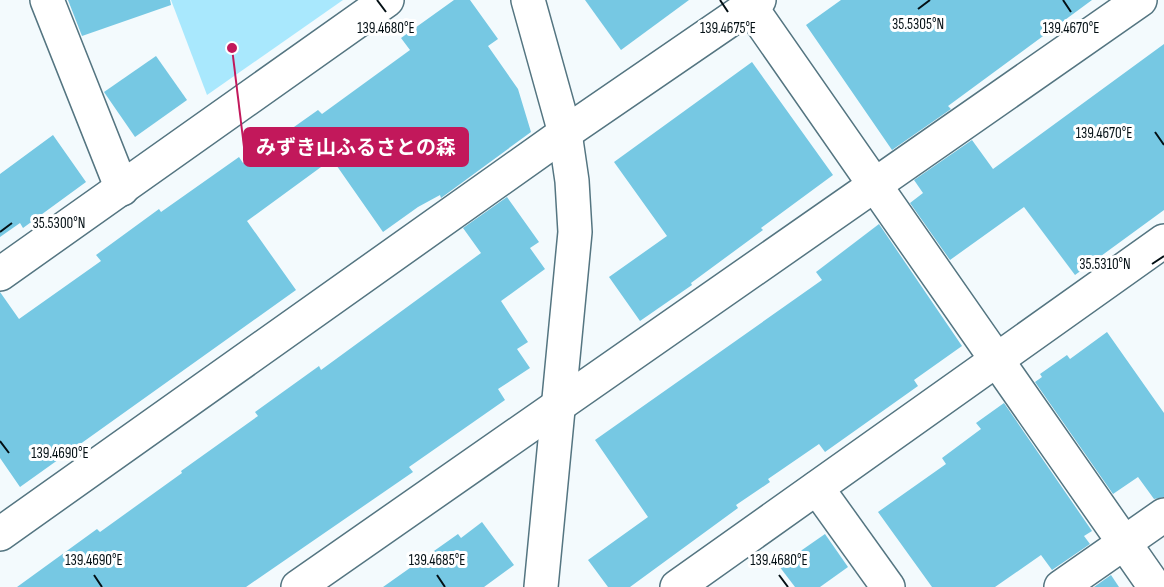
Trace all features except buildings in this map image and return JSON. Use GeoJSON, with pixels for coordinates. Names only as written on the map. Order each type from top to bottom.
{"type":"FeatureCollection","features":[{"type":"Feature","properties":{"kind":"street"},"geometry":{"type":"LineString","coordinates":[[47,0],[122,189]]}},
{"type":"Feature","properties":{"kind":"street"},"geometry":{"type":"LineString","coordinates":[[0,274],[387,0]]}},
{"type":"Feature","properties":{"kind":"street"},"geometry":{"type":"LineString","coordinates":[[528,0],[565,133],[572,181],[574,232],[541,587]]}},
{"type":"Feature","properties":{"kind":"street"},"geometry":{"type":"LineString","coordinates":[[298,587],[1140,0]]}},
{"type":"Feature","properties":{"kind":"street"},"geometry":{"type":"LineString","coordinates":[[0,534],[565,133],[754,3],[875,185],[1155,587]]}},
{"type":"Feature","properties":{"kind":"street"},"geometry":{"type":"LineString","coordinates":[[677,587],[1164,241]]}},
{"type":"Feature","properties":{"kind":"street"},"geometry":{"type":"LineString","coordinates":[[817,488],[888,587]]}},
{"type":"Feature","properties":{"kind":"street"},"geometry":{"type":"LineString","coordinates":[[1061,587],[1164,515]]}},
{"type":"Feature","properties":{"kind":"shaded area"},"geometry":{"type":"Polygon","coordinates":[[[171,0],[343,0],[207,95],[171,0]]]}},
{"type":"Feature","properties":{"kind":"place","name":"みずき山ふるさとの森"},"geometry":{"type":"Point","coordinates":[232,48]}}]}
